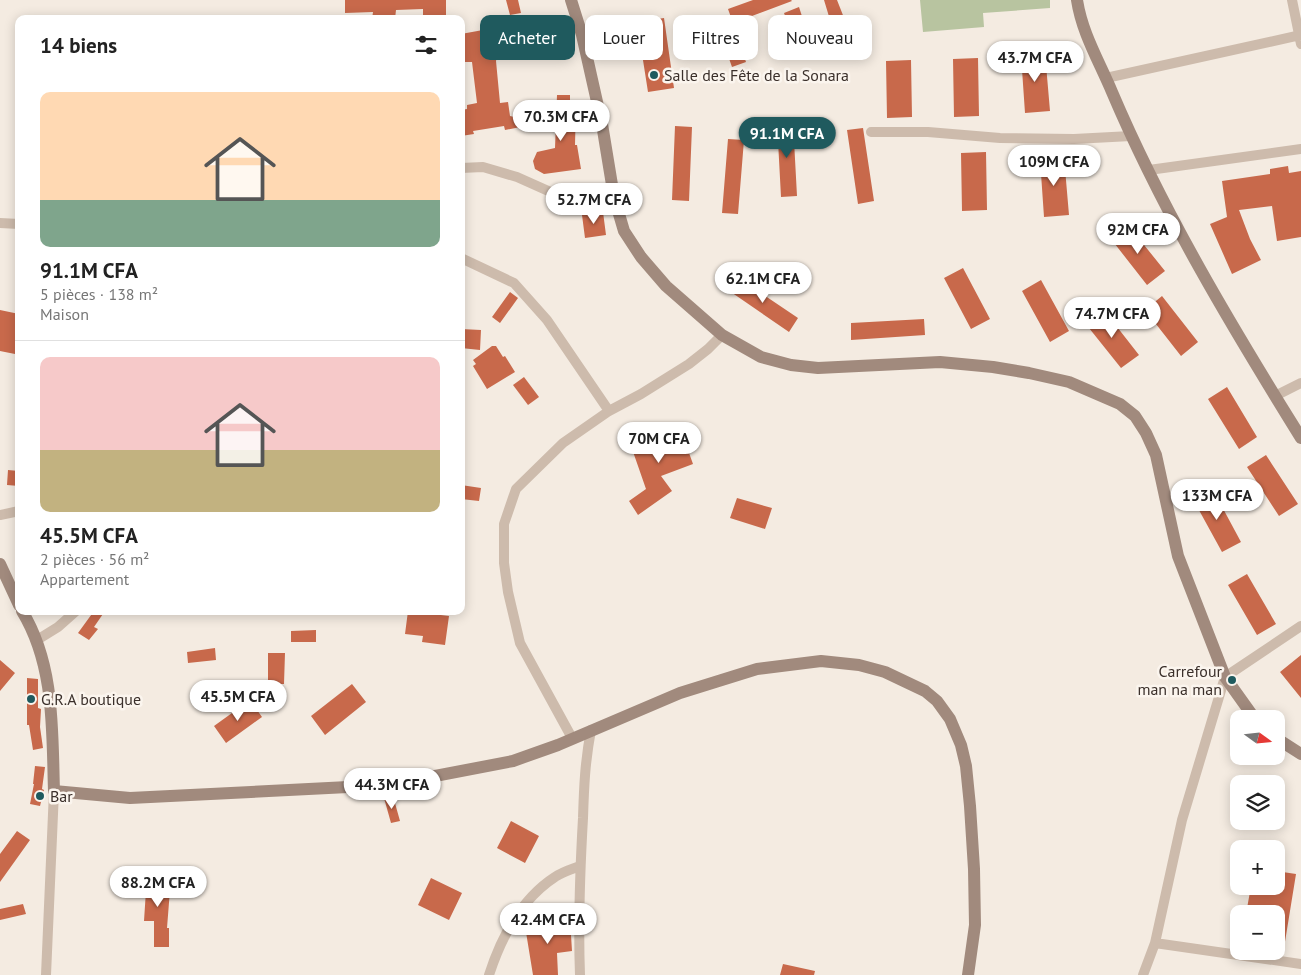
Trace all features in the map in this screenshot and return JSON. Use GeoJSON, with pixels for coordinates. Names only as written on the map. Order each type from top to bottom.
{"type":"FeatureCollection","features":[{"type":"Feature","properties":{"kind":"street"},"geometry":{"type":"LineString","coordinates":[[571,0],[582,35],[602,124],[614,197],[624,232],[641,258],[666,286],[722,335],[761,357],[790,365],[818,368],[940,362],[993,367],[1069,382],[1120,404],[1135,416],[1146,432],[1156,455],[1178,556],[1225,677],[1249,710]]}},
{"type":"Feature","properties":{"kind":"street"},"geometry":{"type":"LineString","coordinates":[[1076,0],[1090,48],[1106,78],[1131,136],[1199,266],[1301,438]]}},
{"type":"Feature","properties":{"kind":"street"},"geometry":{"type":"LineString","coordinates":[[1106,78],[1300,38],[1292,0]]}},
{"type":"Feature","properties":{"kind":"street"},"geometry":{"type":"LineString","coordinates":[[871,132],[928,132],[1000,138],[1074,139],[1131,136]]}},
{"type":"Feature","properties":{"kind":"street"},"geometry":{"type":"LineString","coordinates":[[1149,170],[1301,149]]}},
{"type":"Feature","properties":{"kind":"street"},"geometry":{"type":"LineString","coordinates":[[465,168],[483,167],[517,177],[564,198],[586,202],[614,197]]}},
{"type":"Feature","properties":{"kind":"street"},"geometry":{"type":"LineString","coordinates":[[0,223],[15,224]]}},
{"type":"Feature","properties":{"kind":"street"},"geometry":{"type":"LineString","coordinates":[[465,260],[514,283],[547,320],[609,411]]}},
{"type":"Feature","properties":{"kind":"street"},"geometry":{"type":"LineString","coordinates":[[572,738],[520,644],[508,592],[504,563],[504,524],[516,489],[563,444],[609,411],[648,390],[689,364],[722,335]]}},
{"type":"Feature","properties":{"kind":"street"},"geometry":{"type":"LineString","coordinates":[[1275,396],[1301,383]]}},
{"type":"Feature","properties":{"kind":"street"},"geometry":{"type":"LineString","coordinates":[[0,515],[15,512]]}},
{"type":"Feature","properties":{"kind":"street"},"geometry":{"type":"LineString","coordinates":[[0,564],[15,596]]}},
{"type":"Feature","properties":{"kind":"street"},"geometry":{"type":"LineString","coordinates":[[24,615],[38,640],[48,682],[54,791],[46,975]]}},
{"type":"Feature","properties":{"kind":"street"},"geometry":{"type":"LineString","coordinates":[[38,640],[58,627],[72,615]]}},
{"type":"Feature","properties":{"kind":"street"},"geometry":{"type":"LineString","coordinates":[[1143,975],[1155,943],[1182,820],[1225,677],[1301,626]]}},
{"type":"Feature","properties":{"kind":"street"},"geometry":{"type":"LineString","coordinates":[[54,791],[130,798],[388,785],[513,761],[680,693],[757,669],[821,661],[859,665],[885,672],[925,691],[937,700],[950,719],[961,746],[966,766],[974,869],[975,925],[968,975]]}},
{"type":"Feature","properties":{"kind":"street"},"geometry":{"type":"LineString","coordinates":[[580,975],[580,866],[583,776],[591,730]]}},
{"type":"Feature","properties":{"kind":"street"},"geometry":{"type":"LineString","coordinates":[[1285,744],[1301,754]]}},
{"type":"Feature","properties":{"kind":"street"},"geometry":{"type":"LineString","coordinates":[[489,975],[507,934],[522,907],[556,876],[580,866]]}},
{"type":"Feature","properties":{"kind":"street"},"geometry":{"type":"LineString","coordinates":[[1155,943],[1301,964]]}},
{"type":"Feature","properties":{"kind":"green space"},"geometry":{"type":"Polygon","coordinates":[[[920,0],[1050,0],[1050,8],[983,13],[984,27],[923,32],[920,0]]]}},
{"type":"Feature","properties":{"kind":"building"},"geometry":{"type":"Polygon","coordinates":[[[345,0],[446,0],[446,15],[423,15],[423,9],[396,10],[395,15],[373,15],[373,12],[345,13],[345,0]]]}},
{"type":"Feature","properties":{"kind":"building"},"geometry":{"type":"Polygon","coordinates":[[[506,0],[518,0],[521,13],[510,15],[506,0]]]}},
{"type":"Feature","properties":{"kind":"building"},"geometry":{"type":"Polygon","coordinates":[[[753,0],[792,1],[754,15],[730,15],[728,9],[753,0]]]}},
{"type":"Feature","properties":{"kind":"building"},"geometry":{"type":"Polygon","coordinates":[[[824,0],[837,0],[843,15],[829,15],[824,0]]]}},
{"type":"Feature","properties":{"kind":"building"},"geometry":{"type":"Polygon","coordinates":[[[799,7],[802,15],[785,15],[784,13],[799,7]]]}},
{"type":"Feature","properties":{"kind":"building"},"geometry":{"type":"Polygon","coordinates":[[[663,18],[674,88],[648,92],[643,60],[663,60],[663,18]]]}},
{"type":"Feature","properties":{"kind":"building"},"geometry":{"type":"Polygon","coordinates":[[[480,31],[480,60],[496,60],[500,103],[508,102],[510,116],[540,123],[505,130],[504,126],[473,131],[474,134],[465,135],[465,109],[467,109],[467,105],[477,103],[472,62],[465,62],[465,33],[480,31]]]}},
{"type":"Feature","properties":{"kind":"building"},"geometry":{"type":"Polygon","coordinates":[[[1045,53],[1050,111],[1025,113],[1021,55],[1045,53]]]}},
{"type":"Feature","properties":{"kind":"building"},"geometry":{"type":"Polygon","coordinates":[[[978,58],[979,116],[954,117],[953,59],[978,58]]]}},
{"type":"Feature","properties":{"kind":"building"},"geometry":{"type":"Polygon","coordinates":[[[730,60],[745,60],[746,62],[732,67],[730,60]]]}},
{"type":"Feature","properties":{"kind":"building"},"geometry":{"type":"Polygon","coordinates":[[[911,60],[912,117],[887,118],[886,61],[911,60]]]}},
{"type":"Feature","properties":{"kind":"building"},"geometry":{"type":"Polygon","coordinates":[[[557,95],[570,95],[570,102],[576,102],[575,145],[577,145],[581,169],[544,174],[535,169],[533,161],[537,152],[555,148],[557,95]]]}},
{"type":"Feature","properties":{"kind":"building"},"geometry":{"type":"Polygon","coordinates":[[[777,122],[793,122],[797,196],[781,197],[777,122]]]}},
{"type":"Feature","properties":{"kind":"building"},"geometry":{"type":"Polygon","coordinates":[[[675,126],[692,127],[689,201],[672,200],[675,126]]]}},
{"type":"Feature","properties":{"kind":"building"},"geometry":{"type":"Polygon","coordinates":[[[863,128],[874,201],[858,204],[847,130],[863,128]]]}},
{"type":"Feature","properties":{"kind":"building"},"geometry":{"type":"Polygon","coordinates":[[[728,139],[744,140],[738,214],[722,213],[728,139]]]}},
{"type":"Feature","properties":{"kind":"building"},"geometry":{"type":"Polygon","coordinates":[[[986,152],[987,210],[962,211],[961,153],[986,152]]]}},
{"type":"Feature","properties":{"kind":"building"},"geometry":{"type":"Polygon","coordinates":[[[1064,157],[1069,215],[1044,217],[1040,159],[1064,157]]]}},
{"type":"Feature","properties":{"kind":"building"},"geometry":{"type":"Polygon","coordinates":[[[1288,166],[1289,173],[1301,171],[1301,237],[1277,241],[1272,206],[1239,210],[1250,239],[1261,260],[1232,274],[1210,224],[1227,217],[1222,181],[1270,174],[1270,169],[1288,166]]]}},
{"type":"Feature","properties":{"kind":"building"},"geometry":{"type":"Polygon","coordinates":[[[603,212],[606,235],[585,238],[582,215],[603,212]]]}},
{"type":"Feature","properties":{"kind":"building"},"geometry":{"type":"Polygon","coordinates":[[[1128,225],[1165,271],[1147,285],[1111,239],[1128,225]]]}},
{"type":"Feature","properties":{"kind":"building"},"geometry":{"type":"Polygon","coordinates":[[[963,268],[990,319],[971,329],[944,278],[963,268]]]}},
{"type":"Feature","properties":{"kind":"building"},"geometry":{"type":"Polygon","coordinates":[[[737,277],[798,318],[789,332],[728,290],[737,277]]]}},
{"type":"Feature","properties":{"kind":"building"},"geometry":{"type":"Polygon","coordinates":[[[1041,280],[1069,331],[1050,342],[1022,291],[1041,280]]]}},
{"type":"Feature","properties":{"kind":"building"},"geometry":{"type":"Polygon","coordinates":[[[510,292],[518,298],[500,323],[492,317],[510,292]]]}},
{"type":"Feature","properties":{"kind":"building"},"geometry":{"type":"Polygon","coordinates":[[[1162,296],[1198,342],[1181,356],[1145,310],[1162,296]]]}},
{"type":"Feature","properties":{"kind":"building"},"geometry":{"type":"Polygon","coordinates":[[[1103,309],[1139,355],[1121,368],[1085,323],[1103,309]]]}},
{"type":"Feature","properties":{"kind":"building"},"geometry":{"type":"Polygon","coordinates":[[[0,310],[15,313],[15,354],[0,351],[0,310]]]}},
{"type":"Feature","properties":{"kind":"building"},"geometry":{"type":"Polygon","coordinates":[[[924,319],[925,335],[851,340],[851,323],[924,319]]]}},
{"type":"Feature","properties":{"kind":"building"},"geometry":{"type":"Polygon","coordinates":[[[465,329],[481,330],[480,350],[465,348],[465,329]]]}},
{"type":"Feature","properties":{"kind":"building"},"geometry":{"type":"Polygon","coordinates":[[[492,346],[496,346],[503,357],[505,356],[515,372],[487,389],[473,366],[476,364],[473,360],[492,346]]]}},
{"type":"Feature","properties":{"kind":"building"},"geometry":{"type":"Polygon","coordinates":[[[524,377],[539,397],[528,405],[513,385],[524,377]]]}},
{"type":"Feature","properties":{"kind":"building"},"geometry":{"type":"Polygon","coordinates":[[[1227,387],[1257,437],[1239,449],[1208,399],[1227,387]]]}},
{"type":"Feature","properties":{"kind":"building"},"geometry":{"type":"Polygon","coordinates":[[[679,425],[693,464],[661,476],[672,491],[638,515],[629,501],[646,489],[630,443],[679,425]]]}},
{"type":"Feature","properties":{"kind":"building"},"geometry":{"type":"Polygon","coordinates":[[[1266,455],[1298,504],[1279,516],[1247,467],[1266,455]]]}},
{"type":"Feature","properties":{"kind":"building"},"geometry":{"type":"Polygon","coordinates":[[[8,470],[15,471],[15,486],[7,485],[8,470]]]}},
{"type":"Feature","properties":{"kind":"building"},"geometry":{"type":"Polygon","coordinates":[[[465,486],[481,488],[479,501],[465,499],[465,486]]]}},
{"type":"Feature","properties":{"kind":"building"},"geometry":{"type":"Polygon","coordinates":[[[1213,490],[1241,542],[1222,552],[1194,501],[1213,490]]]}},
{"type":"Feature","properties":{"kind":"building"},"geometry":{"type":"Polygon","coordinates":[[[737,498],[772,508],[765,529],[730,518],[737,498]]]}},
{"type":"Feature","properties":{"kind":"building"},"geometry":{"type":"Polygon","coordinates":[[[1247,574],[1276,624],[1257,635],[1228,585],[1247,574]]]}},
{"type":"Feature","properties":{"kind":"building"},"geometry":{"type":"Polygon","coordinates":[[[91,615],[102,615],[94,627],[98,629],[89,640],[78,633],[91,615]]]}},
{"type":"Feature","properties":{"kind":"building"},"geometry":{"type":"Polygon","coordinates":[[[407,615],[449,616],[445,645],[422,642],[423,636],[405,634],[407,615]]]}},
{"type":"Feature","properties":{"kind":"building"},"geometry":{"type":"Polygon","coordinates":[[[316,630],[316,642],[291,642],[291,631],[316,630]]]}},
{"type":"Feature","properties":{"kind":"building"},"geometry":{"type":"Polygon","coordinates":[[[215,648],[216,660],[188,663],[187,652],[215,648]]]}},
{"type":"Feature","properties":{"kind":"building"},"geometry":{"type":"Polygon","coordinates":[[[268,653],[285,653],[284,684],[268,684],[268,653]]]}},
{"type":"Feature","properties":{"kind":"building"},"geometry":{"type":"Polygon","coordinates":[[[1301,655],[1301,698],[1280,672],[1301,655]]]}},
{"type":"Feature","properties":{"kind":"building"},"geometry":{"type":"Polygon","coordinates":[[[0,660],[15,673],[0,691],[0,660]]]}},
{"type":"Feature","properties":{"kind":"building"},"geometry":{"type":"Polygon","coordinates":[[[27,678],[38,679],[38,708],[41,709],[40,727],[43,748],[33,750],[29,725],[27,725],[27,678]]]}},
{"type":"Feature","properties":{"kind":"building"},"geometry":{"type":"Polygon","coordinates":[[[352,684],[366,702],[325,735],[311,716],[352,684]]]}},
{"type":"Feature","properties":{"kind":"building"},"geometry":{"type":"Polygon","coordinates":[[[250,700],[262,717],[226,743],[214,726],[250,700]]]}},
{"type":"Feature","properties":{"kind":"building"},"geometry":{"type":"Polygon","coordinates":[[[35,766],[45,767],[42,789],[44,790],[40,806],[30,804],[35,766]]]}},
{"type":"Feature","properties":{"kind":"building"},"geometry":{"type":"Polygon","coordinates":[[[393,796],[400,821],[391,823],[384,798],[393,796]]]}},
{"type":"Feature","properties":{"kind":"building"},"geometry":{"type":"Polygon","coordinates":[[[511,821],[539,836],[525,863],[497,848],[511,821]]]}},
{"type":"Feature","properties":{"kind":"building"},"geometry":{"type":"Polygon","coordinates":[[[17,831],[30,840],[0,882],[0,854],[17,831]]]}},
{"type":"Feature","properties":{"kind":"building"},"geometry":{"type":"Polygon","coordinates":[[[1285,872],[1296,874],[1285,942],[1285,905],[1248,905],[1249,895],[1285,895],[1285,872]]]}},
{"type":"Feature","properties":{"kind":"building"},"geometry":{"type":"Polygon","coordinates":[[[147,875],[171,877],[167,928],[169,928],[169,947],[154,947],[154,921],[144,921],[147,875]]]}},
{"type":"Feature","properties":{"kind":"building"},"geometry":{"type":"Polygon","coordinates":[[[431,878],[462,893],[449,920],[418,905],[431,878]]]}},
{"type":"Feature","properties":{"kind":"building"},"geometry":{"type":"Polygon","coordinates":[[[23,904],[26,914],[0,920],[0,909],[23,904]]]}},
{"type":"Feature","properties":{"kind":"building"},"geometry":{"type":"Polygon","coordinates":[[[570,919],[572,951],[557,953],[558,975],[533,975],[525,926],[570,919]]]}},
{"type":"Feature","properties":{"kind":"building"},"geometry":{"type":"Polygon","coordinates":[[[783,964],[815,971],[814,975],[780,975],[783,964]]]}},
{"type":"Feature","properties":{"kind":"place","name":"Salle des Fête de la Sonara"},"geometry":{"type":"Point","coordinates":[654,75]}},
{"type":"Feature","properties":{"kind":"place","name":"Carrefour man na man"},"geometry":{"type":"Point","coordinates":[1232,680]}},
{"type":"Feature","properties":{"kind":"place","name":"G.R.A boutique"},"geometry":{"type":"Point","coordinates":[31,699]}},
{"type":"Feature","properties":{"kind":"place","name":"Bar"},"geometry":{"type":"Point","coordinates":[40,796]}}]}
